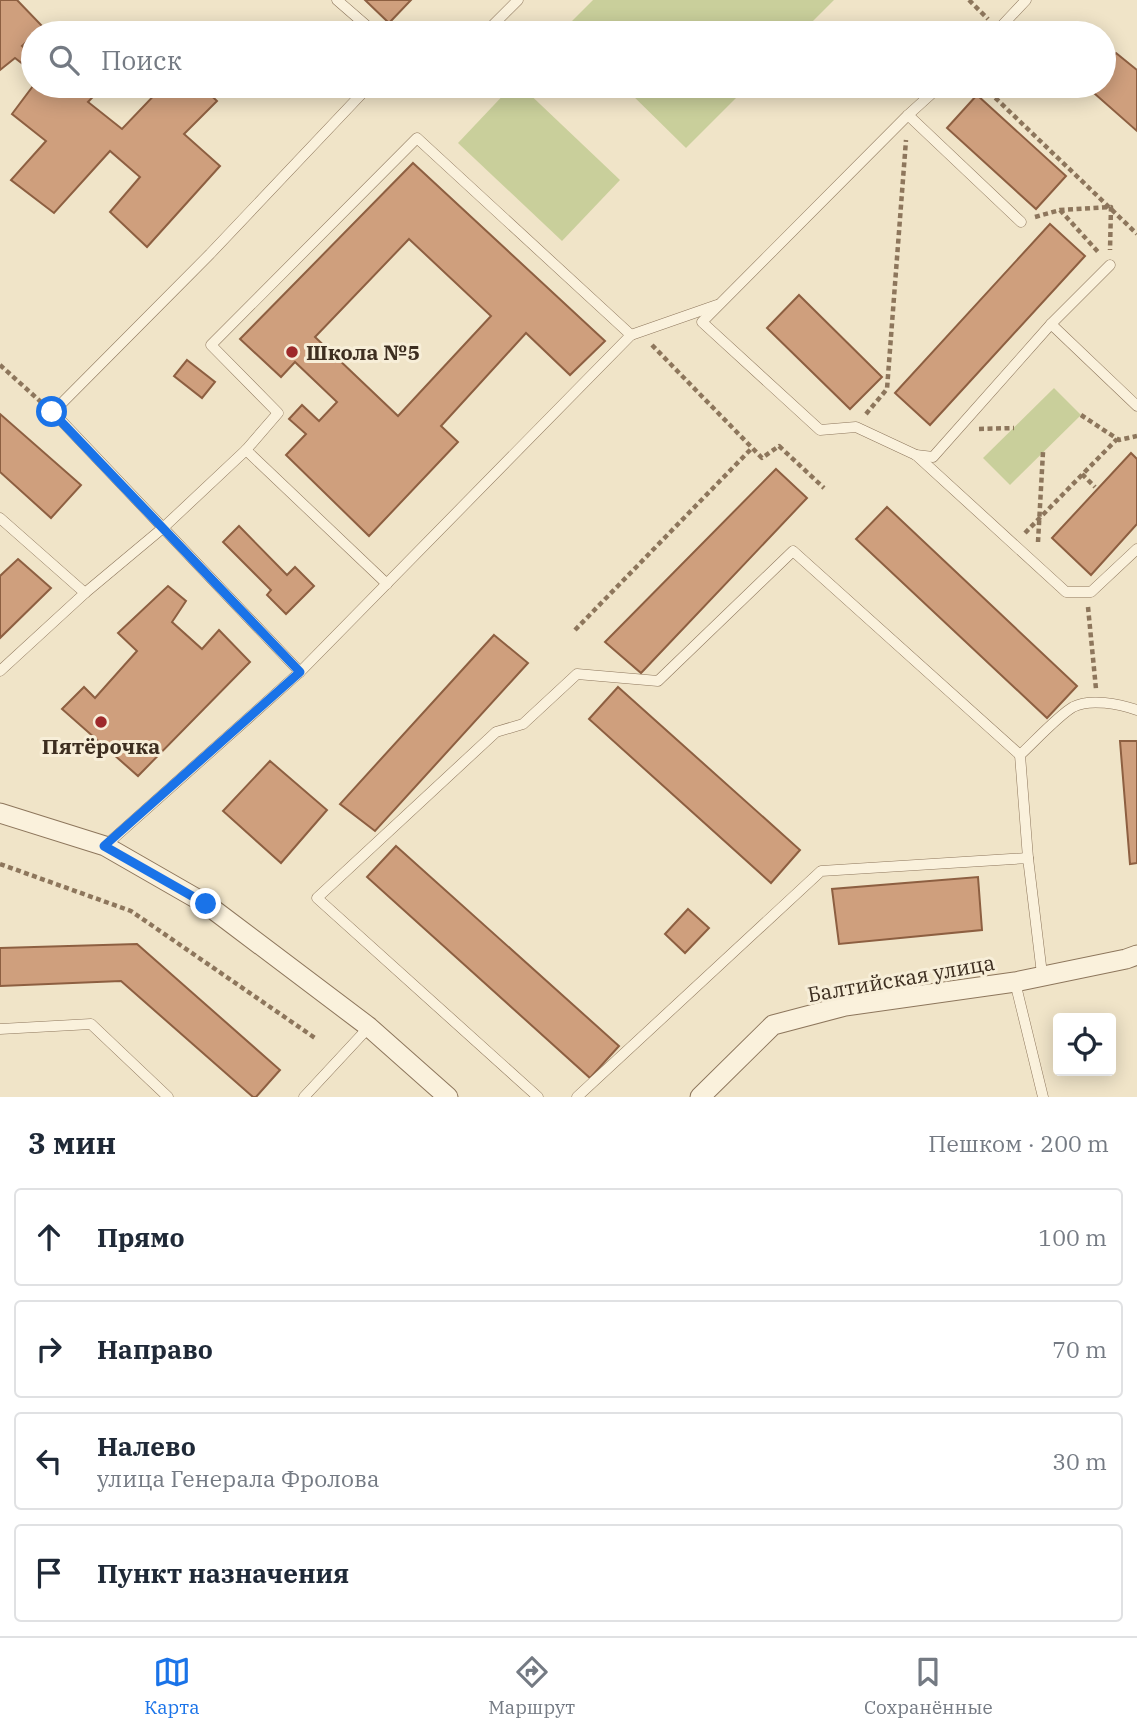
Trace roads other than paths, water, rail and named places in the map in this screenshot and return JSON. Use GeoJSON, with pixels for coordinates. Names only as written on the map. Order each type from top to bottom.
{"type":"FeatureCollection","features":[{"type":"Feature","properties":{"kind":"street"},"geometry":{"type":"LineString","coordinates":[[0,813],[104,846],[206,904],[369,1027],[448,1097]]}},
{"type":"Feature","properties":{"kind":"street","name":"Балтийская улица"},"geometry":{"type":"LineString","coordinates":[[700,1097],[773,1025],[845,1006],[1015,982],[1042,974],[1126,960],[1137,954]]}},
{"type":"Feature","properties":{"kind":"lane"},"geometry":{"type":"LineString","coordinates":[[337,0],[361,21]]}},
{"type":"Feature","properties":{"kind":"lane"},"geometry":{"type":"LineString","coordinates":[[497,21],[518,0]]}},
{"type":"Feature","properties":{"kind":"lane"},"geometry":{"type":"LineString","coordinates":[[1006,21],[1026,0]]}},
{"type":"Feature","properties":{"kind":"lane"},"geometry":{"type":"LineString","coordinates":[[300,672],[52,412],[210,254],[358,98]]}},
{"type":"Feature","properties":{"kind":"lane"},"geometry":{"type":"LineString","coordinates":[[927,98],[702,323],[820,430],[856,427],[916,456],[1066,592],[1091,592],[1137,549]]}},
{"type":"Feature","properties":{"kind":"lane"},"geometry":{"type":"LineString","coordinates":[[908,115],[1021,222]]}},
{"type":"Feature","properties":{"kind":"lane"},"geometry":{"type":"LineString","coordinates":[[0,671],[246,450],[278,413],[211,345],[417,138],[635,334]]}},
{"type":"Feature","properties":{"kind":"lane"},"geometry":{"type":"LineString","coordinates":[[916,456],[933,457],[1051,324],[1110,265]]}},
{"type":"Feature","properties":{"kind":"lane"},"geometry":{"type":"LineString","coordinates":[[104,846],[300,672],[635,334],[720,304]]}},
{"type":"Feature","properties":{"kind":"lane"},"geometry":{"type":"LineString","coordinates":[[1051,324],[1137,406]]}},
{"type":"Feature","properties":{"kind":"lane"},"geometry":{"type":"LineString","coordinates":[[246,450],[387,584]]}},
{"type":"Feature","properties":{"kind":"lane"},"geometry":{"type":"LineString","coordinates":[[2,524],[85,593]]}},
{"type":"Feature","properties":{"kind":"lane"},"geometry":{"type":"LineString","coordinates":[[538,1097],[317,898],[496,732],[523,724],[577,674],[658,681],[793,551],[1020,755],[1028,858],[1042,974]]}},
{"type":"Feature","properties":{"kind":"lane"},"geometry":{"type":"LineString","coordinates":[[1020,755],[1074,706],[1121,704],[1137,710]]}},
{"type":"Feature","properties":{"kind":"lane"},"geometry":{"type":"LineString","coordinates":[[577,1097],[821,871],[1028,858]]}},
{"type":"Feature","properties":{"kind":"lane"},"geometry":{"type":"LineString","coordinates":[[1015,982],[1043,1097]]}},
{"type":"Feature","properties":{"kind":"lane"},"geometry":{"type":"LineString","coordinates":[[0,1029],[91,1024],[165,1096]]}},
{"type":"Feature","properties":{"kind":"lane"},"geometry":{"type":"LineString","coordinates":[[303,1097],[369,1027]]}},
{"type":"Feature","properties":{"kind":"place","name":"Школа №5"},"geometry":{"type":"Point","coordinates":[292,352]}},
{"type":"Feature","properties":{"kind":"place","name":"Пятёрочка"},"geometry":{"type":"Point","coordinates":[101,722]}}]}
